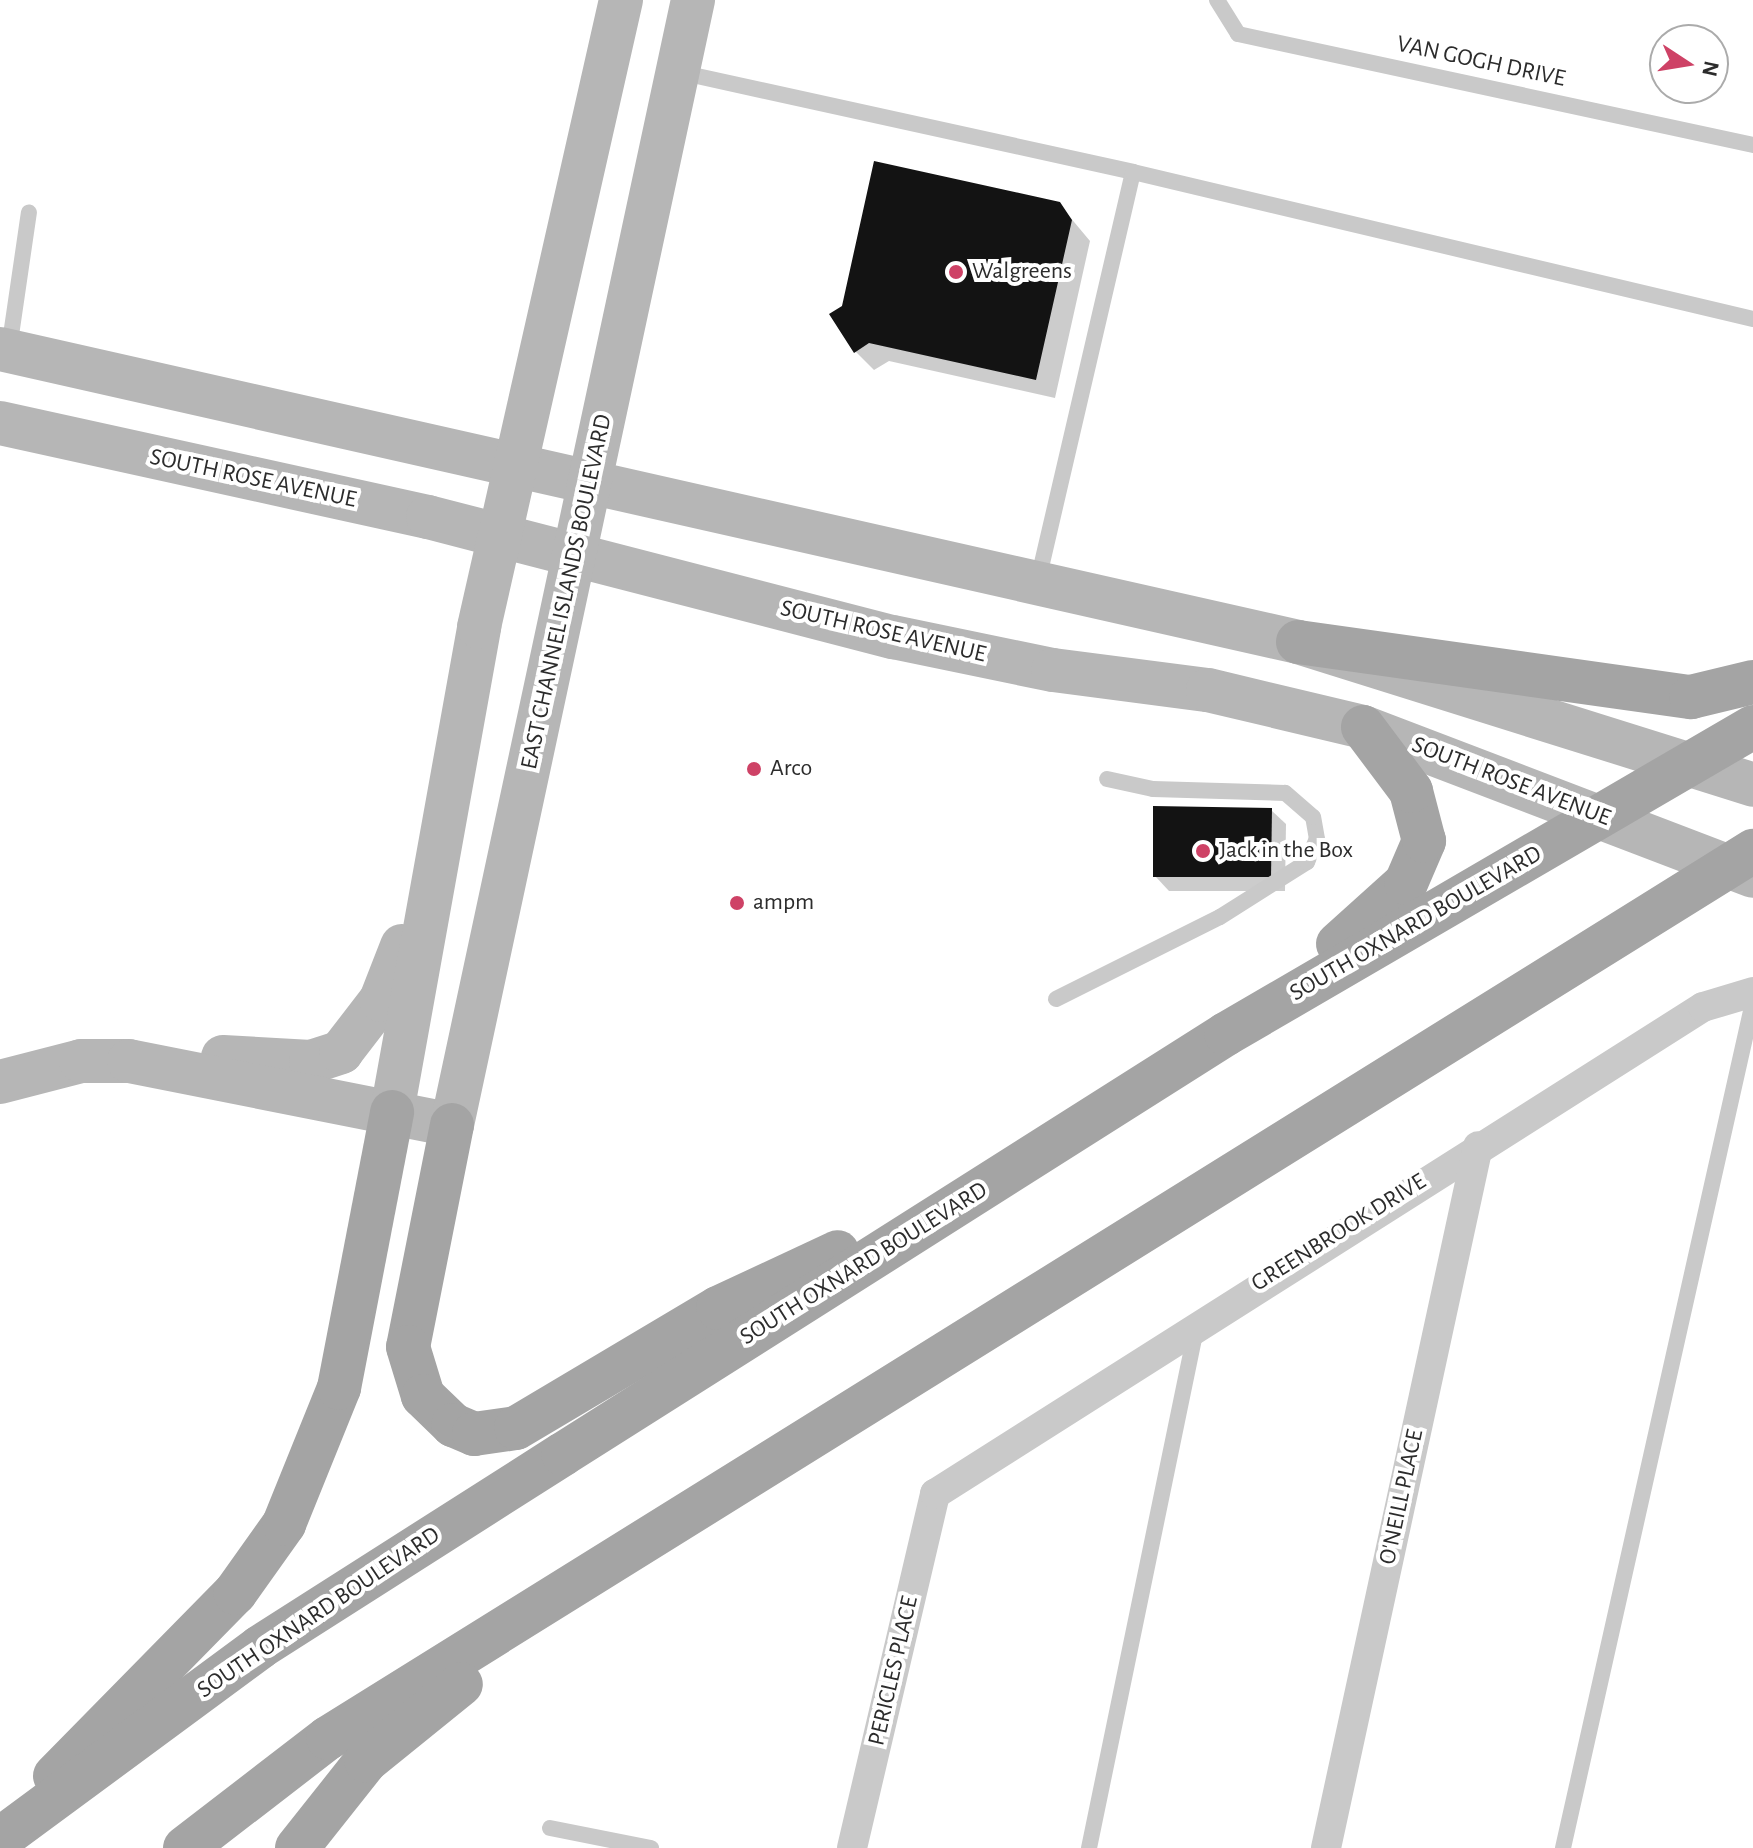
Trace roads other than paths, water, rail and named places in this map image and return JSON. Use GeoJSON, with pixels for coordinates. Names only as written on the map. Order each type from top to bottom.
{"type":"FeatureCollection","features":[{"type":"Feature","properties":{"kind":"main road"},"geometry":{"type":"LineString","coordinates":[[0,1838],[128,1694],[235,1593],[284,1524],[339,1388],[514,463],[621,0]]}},
{"type":"Feature","properties":{"kind":"main road","name":"EAST CHANNEL ISLANDS BOULEVARD"},"geometry":{"type":"LineString","coordinates":[[452,1125],[693,0]]}},
{"type":"Feature","properties":{"kind":"main road"},"geometry":{"type":"LineString","coordinates":[[4,350],[1298,642],[1753,785]]}},
{"type":"Feature","properties":{"kind":"main road","name":"SOUTH ROSE AVENUE"},"geometry":{"type":"LineString","coordinates":[[0,423],[500,536],[893,637],[1053,670],[1208,690],[1363,727],[1602,816],[1745,865]]}},
{"type":"Feature","properties":{"kind":"main road"},"geometry":{"type":"LineString","coordinates":[[1298,642],[1691,697],[1753,682]]}},
{"type":"Feature","properties":{"kind":"main road"},"geometry":{"type":"LineString","coordinates":[[1226,1034],[1383,908],[1419,860],[1422,816],[1411,791],[1363,727]]}},
{"type":"Feature","properties":{"kind":"main road","name":"SOUTH OXNARD BOULEVARD"},"geometry":{"type":"LineString","coordinates":[[0,1838],[260,1647],[1226,1034],[1753,727]]}},
{"type":"Feature","properties":{"kind":"main road"},"geometry":{"type":"LineString","coordinates":[[0,1082],[81,1061],[311,1062],[341,1052],[381,1000],[449,795]]}},
{"type":"Feature","properties":{"kind":"main road"},"geometry":{"type":"LineString","coordinates":[[185,1848],[328,1738],[1745,865]]}},
{"type":"Feature","properties":{"kind":"main road"},"geometry":{"type":"LineString","coordinates":[[129,1061],[452,1125],[408,1347],[423,1396],[453,1425],[474,1434],[516,1428],[718,1308],[1004,1175]]}},
{"type":"Feature","properties":{"kind":"main road"},"geometry":{"type":"LineString","coordinates":[[297,1848],[366,1761],[619,1558]]}},
{"type":"Feature","properties":{"kind":"street","name":"GREENBROOK DRIVE"},"geometry":{"type":"LineString","coordinates":[[935,1494],[1197,1323],[1703,1007],[1753,992]]}},
{"type":"Feature","properties":{"kind":"street","name":"O'NEILL PLACE"},"geometry":{"type":"LineString","coordinates":[[1326,1848],[1478,1146]]}},
{"type":"Feature","properties":{"kind":"street","name":"PERICLES PLACE"},"geometry":{"type":"LineString","coordinates":[[852,1848],[935,1494]]}},
{"type":"Feature","properties":{"kind":"lane","name":"VAN GOGH DRIVE"},"geometry":{"type":"LineString","coordinates":[[1217,0],[1238,34],[1753,145]]}},
{"type":"Feature","properties":{"kind":"lane"},"geometry":{"type":"LineString","coordinates":[[677,71],[1133,172],[1753,319]]}},
{"type":"Feature","properties":{"kind":"lane"},"geometry":{"type":"LineString","coordinates":[[1037,582],[1133,172]]}},
{"type":"Feature","properties":{"kind":"lane"},"geometry":{"type":"LineString","coordinates":[[4,350],[29,212]]}},
{"type":"Feature","properties":{"kind":"lane"},"geometry":{"type":"LineString","coordinates":[[1056,999],[1220,917],[1307,862],[1317,839],[1313,817],[1285,793],[1153,789],[1107,779]]}},
{"type":"Feature","properties":{"kind":"lane"},"geometry":{"type":"LineString","coordinates":[[1563,1848],[1753,1002]]}},
{"type":"Feature","properties":{"kind":"lane"},"geometry":{"type":"LineString","coordinates":[[1089,1848],[1197,1323]]}},
{"type":"Feature","properties":{"kind":"lane"},"geometry":{"type":"LineString","coordinates":[[550,1828],[651,1848]]}},
{"type":"Feature","properties":{"kind":"place","name":"Walgreens"},"geometry":{"type":"Point","coordinates":[956,272]}},
{"type":"Feature","properties":{"kind":"place","name":"Arco"},"geometry":{"type":"Point","coordinates":[754,769]}},
{"type":"Feature","properties":{"kind":"place","name":"Jack in the Box"},"geometry":{"type":"Point","coordinates":[1203,851]}},
{"type":"Feature","properties":{"kind":"place","name":"ampm"},"geometry":{"type":"Point","coordinates":[737,903]}}]}
